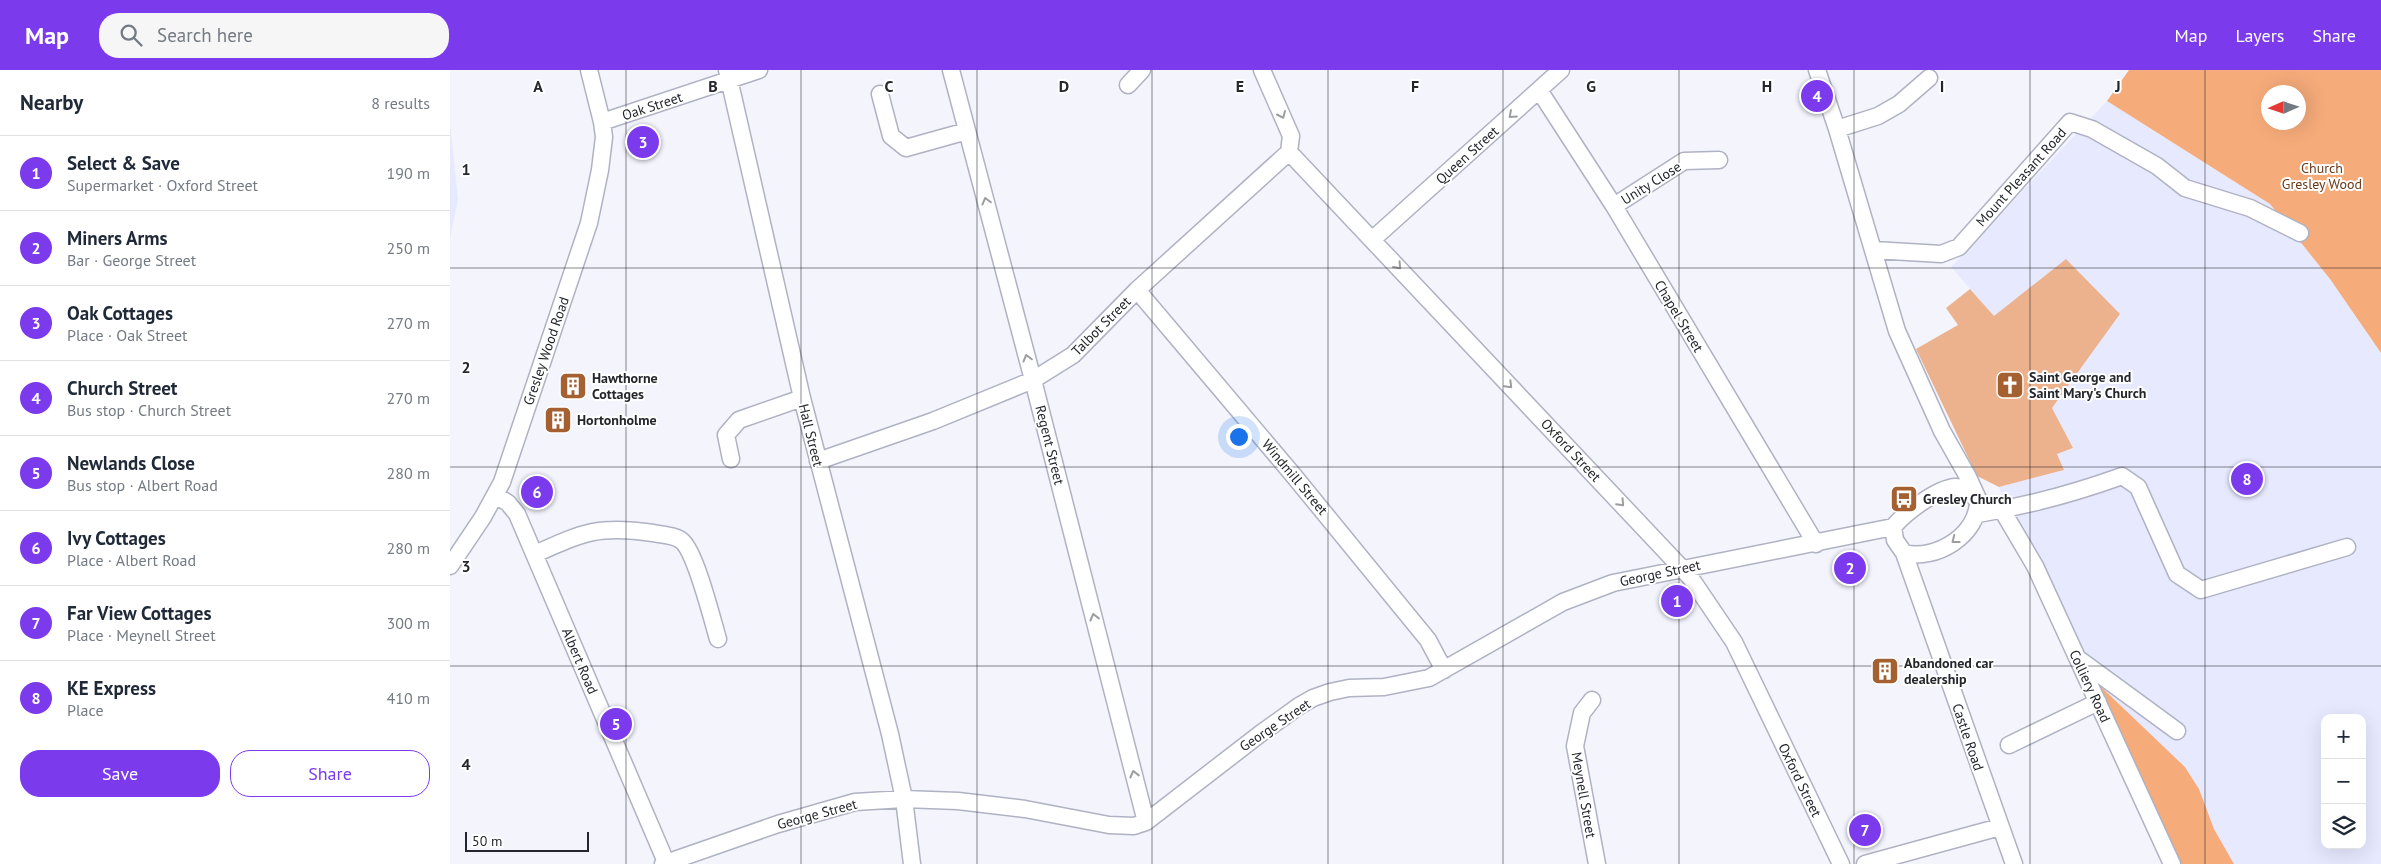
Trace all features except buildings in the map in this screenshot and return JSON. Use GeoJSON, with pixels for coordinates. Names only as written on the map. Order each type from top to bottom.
{"type":"FeatureCollection","features":[{"type":"Feature","properties":{"kind":"street","name":"Gresley Wood Road"},"geometry":{"type":"LineString","coordinates":[[450,566],[502,482],[589,223],[600,170],[604,137],[589,70]]}},
{"type":"Feature","properties":{"kind":"street","name":"Oak Street"},"geometry":{"type":"LineString","coordinates":[[602,122],[729,76],[759,70]]}},
{"type":"Feature","properties":{"kind":"street","name":"Regent Street"},"geometry":{"type":"LineString","coordinates":[[951,70],[1033,380],[1146,822]]}},
{"type":"Feature","properties":{"kind":"street"},"geometry":{"type":"LineString","coordinates":[[1128,86],[1142,70]]}},
{"type":"Feature","properties":{"kind":"street"},"geometry":{"type":"LineString","coordinates":[[1262,70],[1292,136],[1289,152]]}},
{"type":"Feature","properties":{"kind":"street","name":"Queen Street"},"geometry":{"type":"LineString","coordinates":[[1374,239],[1561,70]]}},
{"type":"Feature","properties":{"kind":"street"},"geometry":{"type":"LineString","coordinates":[[1816,70],[1837,129],[1897,331],[1978,507],[1968,529],[1954,542],[1939,550],[1916,556],[1904,553]]}},
{"type":"Feature","properties":{"kind":"street","name":"Hall Street"},"geometry":{"type":"LineString","coordinates":[[729,76],[802,398],[890,734],[904,799],[912,864]]}},
{"type":"Feature","properties":{"kind":"street"},"geometry":{"type":"LineString","coordinates":[[1837,129],[1878,116],[1899,104],[1929,78]]}},
{"type":"Feature","properties":{"kind":"street","name":"Chapel Street"},"geometry":{"type":"LineString","coordinates":[[1539,90],[1614,206],[1816,544]]}},
{"type":"Feature","properties":{"kind":"street"},"geometry":{"type":"LineString","coordinates":[[880,94],[891,136],[906,148],[967,131]]}},
{"type":"Feature","properties":{"kind":"street","name":"Mount Pleasant Road"},"geometry":{"type":"LineString","coordinates":[[1874,250],[1941,254],[1959,247],[2070,122],[2092,129],[2158,166],[2185,188],[2250,208],[2300,233]]}},
{"type":"Feature","properties":{"kind":"street","name":"Oxford Street"},"geometry":{"type":"LineString","coordinates":[[1289,152],[1374,239],[1494,371],[1682,568],[1734,642],[1841,864]]}},
{"type":"Feature","properties":{"kind":"street","name":"Talbot Street"},"geometry":{"type":"LineString","coordinates":[[818,461],[933,421],[1033,380],[1073,355],[1137,290],[1289,152]]}},
{"type":"Feature","properties":{"kind":"street","name":"Unity Close"},"geometry":{"type":"LineString","coordinates":[[1614,206],[1684,161],[1719,160]]}},
{"type":"Feature","properties":{"kind":"street","name":"Windmill Street"},"geometry":{"type":"LineString","coordinates":[[1137,290],[1294,476],[1422,632],[1444,670]]}},
{"type":"Feature","properties":{"kind":"street"},"geometry":{"type":"LineString","coordinates":[[731,459],[726,435],[739,420],[802,398]]}},
{"type":"Feature","properties":{"kind":"street"},"geometry":{"type":"LineString","coordinates":[[1942,492],[1951,481],[1957,459]]}},
{"type":"Feature","properties":{"kind":"street"},"geometry":{"type":"LineString","coordinates":[[1978,507],[2002,510],[2122,476],[2138,487],[2177,574],[2201,590],[2347,547]]}},
{"type":"Feature","properties":{"kind":"street"},"geometry":{"type":"LineString","coordinates":[[1893,527],[1902,516],[1942,492],[1956,487],[1970,491],[1978,507]]}},
{"type":"Feature","properties":{"kind":"street","name":"Albert Road"},"geometry":{"type":"LineString","coordinates":[[495,496],[508,504],[517,514],[664,863]]}},
{"type":"Feature","properties":{"kind":"street","name":"Colliery Road"},"geometry":{"type":"LineString","coordinates":[[2002,510],[2035,566],[2172,864]]}},
{"type":"Feature","properties":{"kind":"street","name":"George Street"},"geometry":{"type":"LineString","coordinates":[[664,863],[826,809],[855,802],[904,799],[1000,806],[1123,827],[1146,822],[1299,706],[1330,692],[1407,684],[1429,678],[1563,602],[1613,583],[1682,568],[1816,544],[1893,527]]}},
{"type":"Feature","properties":{"kind":"street","name":"Castle Road"},"geometry":{"type":"LineString","coordinates":[[1893,527],[1895,540],[1904,553],[2014,864]]}},
{"type":"Feature","properties":{"kind":"street"},"geometry":{"type":"LineString","coordinates":[[535,554],[565,540],[598,530],[628,529],[669,536],[682,542],[694,563],[718,639]]}},
{"type":"Feature","properties":{"kind":"street"},"geometry":{"type":"LineString","coordinates":[[2077,658],[2177,731]]}},
{"type":"Feature","properties":{"kind":"street","name":"Meynell Street"},"geometry":{"type":"LineString","coordinates":[[1592,700],[1582,713],[1575,746],[1597,864]]}},
{"type":"Feature","properties":{"kind":"street"},"geometry":{"type":"LineString","coordinates":[[2010,745],[2098,702]]}},
{"type":"Feature","properties":{"kind":"street"},"geometry":{"type":"LineString","coordinates":[[1865,864],[2000,827]]}},
{"type":"Feature","properties":{"kind":"shaded area"},"geometry":{"type":"Polygon","coordinates":[[[2107,101],[2270,204],[2330,279],[2381,353],[2381,864],[2234,864],[2214,829],[2199,789],[2185,767],[2070,657],[2012,528],[1999,487],[2064,470],[2057,454],[2073,448],[2052,408],[2120,314],[1994,316],[1951,267],[2107,101]]]}},
{"type":"Feature","properties":{"kind":"shaded area"},"geometry":{"type":"Polygon","coordinates":[[[450,123],[458,199],[450,239],[450,123]]]}},
{"type":"Feature","properties":{"kind":"shaded area"},"geometry":{"type":"Polygon","coordinates":[[[2066,259],[2120,314],[2052,408],[2073,448],[2057,454],[2064,470],[1999,487],[1977,476],[1916,349],[1958,325],[1946,308],[1970,289],[1994,316],[2066,259]]]}},
{"type":"Feature","properties":{"kind":"green space","name":"Church Gresley Wood"},"geometry":{"type":"Polygon","coordinates":[[[2129,70],[2381,70],[2381,353],[2330,279],[2270,204],[2107,101],[2129,70]]]}},
{"type":"Feature","properties":{"kind":"green space"},"geometry":{"type":"Polygon","coordinates":[[[2097,683],[2185,767],[2199,789],[2214,829],[2234,864],[2181,864],[2097,683]]]}},
{"type":"Feature","properties":{"kind":"place","name":"Church Street"},"geometry":{"type":"Point","coordinates":[1817,96]}},
{"type":"Feature","properties":{"kind":"place","name":"Oak Cottages"},"geometry":{"type":"Point","coordinates":[643,142]}},
{"type":"Feature","properties":{"kind":"place","name":"Saint George and Saint Mary's Church"},"geometry":{"type":"Point","coordinates":[2010,385]}},
{"type":"Feature","properties":{"kind":"place","name":"Hawthorne Cottages"},"geometry":{"type":"Point","coordinates":[573,386]}},
{"type":"Feature","properties":{"kind":"place","name":"Hortonholme"},"geometry":{"type":"Point","coordinates":[558,420]}},
{"type":"Feature","properties":{"kind":"place","name":"KE Express"},"geometry":{"type":"Point","coordinates":[2247,479]}},
{"type":"Feature","properties":{"kind":"place","name":"Ivy Cottages"},"geometry":{"type":"Point","coordinates":[537,492]}},
{"type":"Feature","properties":{"kind":"place","name":"Gresley Church"},"geometry":{"type":"Point","coordinates":[1904,499]}},
{"type":"Feature","properties":{"kind":"place","name":"Miners Arms"},"geometry":{"type":"Point","coordinates":[1850,568]}},
{"type":"Feature","properties":{"kind":"place","name":"Select & Save"},"geometry":{"type":"Point","coordinates":[1677,601]}},
{"type":"Feature","properties":{"kind":"place","name":"Abandoned car dealership"},"geometry":{"type":"Point","coordinates":[1885,671]}},
{"type":"Feature","properties":{"kind":"place","name":"Newlands Close"},"geometry":{"type":"Point","coordinates":[616,724]}},
{"type":"Feature","properties":{"kind":"place","name":"Far View Cottages"},"geometry":{"type":"Point","coordinates":[1865,830]}}]}
